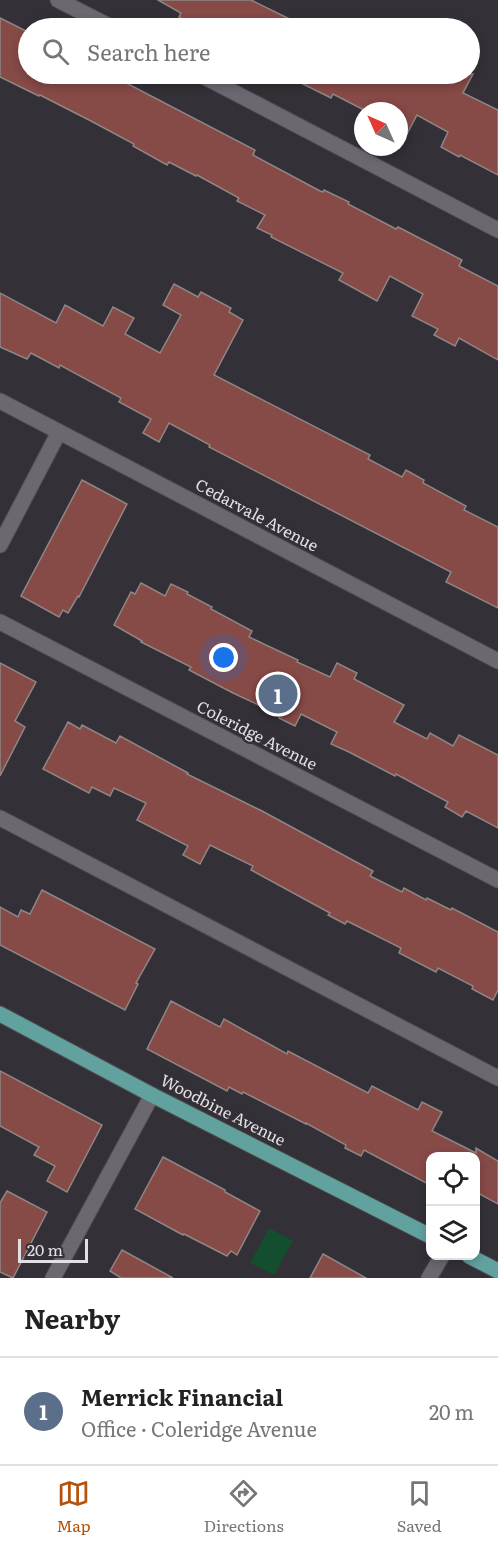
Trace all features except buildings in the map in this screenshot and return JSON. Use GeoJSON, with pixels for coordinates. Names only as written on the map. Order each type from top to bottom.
{"type":"FeatureCollection","features":[{"type":"Feature","properties":{"kind":"main road","name":"Woodbine Avenue"},"geometry":{"type":"LineString","coordinates":[[0,1014],[152,1095],[426,1234]]}},
{"type":"Feature","properties":{"kind":"main road"},"geometry":{"type":"LineString","coordinates":[[477,1260],[498,1270]]}},
{"type":"Feature","properties":{"kind":"street"},"geometry":{"type":"LineString","coordinates":[[58,0],[93,18]]}},
{"type":"Feature","properties":{"kind":"street"},"geometry":{"type":"LineString","coordinates":[[218,84],[498,230]]}},
{"type":"Feature","properties":{"kind":"street","name":"Cedarvale Avenue"},"geometry":{"type":"LineString","coordinates":[[0,401],[498,660]]}},
{"type":"Feature","properties":{"kind":"street"},"geometry":{"type":"LineString","coordinates":[[0,545],[59,432]]}},
{"type":"Feature","properties":{"kind":"street","name":"Coleridge Avenue"},"geometry":{"type":"LineString","coordinates":[[0,622],[498,880]]}},
{"type":"Feature","properties":{"kind":"street"},"geometry":{"type":"LineString","coordinates":[[0,818],[498,1078]]}},
{"type":"Feature","properties":{"kind":"street"},"geometry":{"type":"LineString","coordinates":[[53,1278],[152,1095]]}},
{"type":"Feature","properties":{"kind":"street"},"geometry":{"type":"LineString","coordinates":[[429,1278],[440,1260]]}},
{"type":"Feature","properties":{"kind":"green space"},"geometry":{"type":"Polygon","coordinates":[[[269,1228],[293,1241],[274,1275],[250,1263],[269,1228]]]}},
{"type":"Feature","properties":{"kind":"place","name":"Merrick Financial"},"geometry":{"type":"Point","coordinates":[278,694]}}]}
